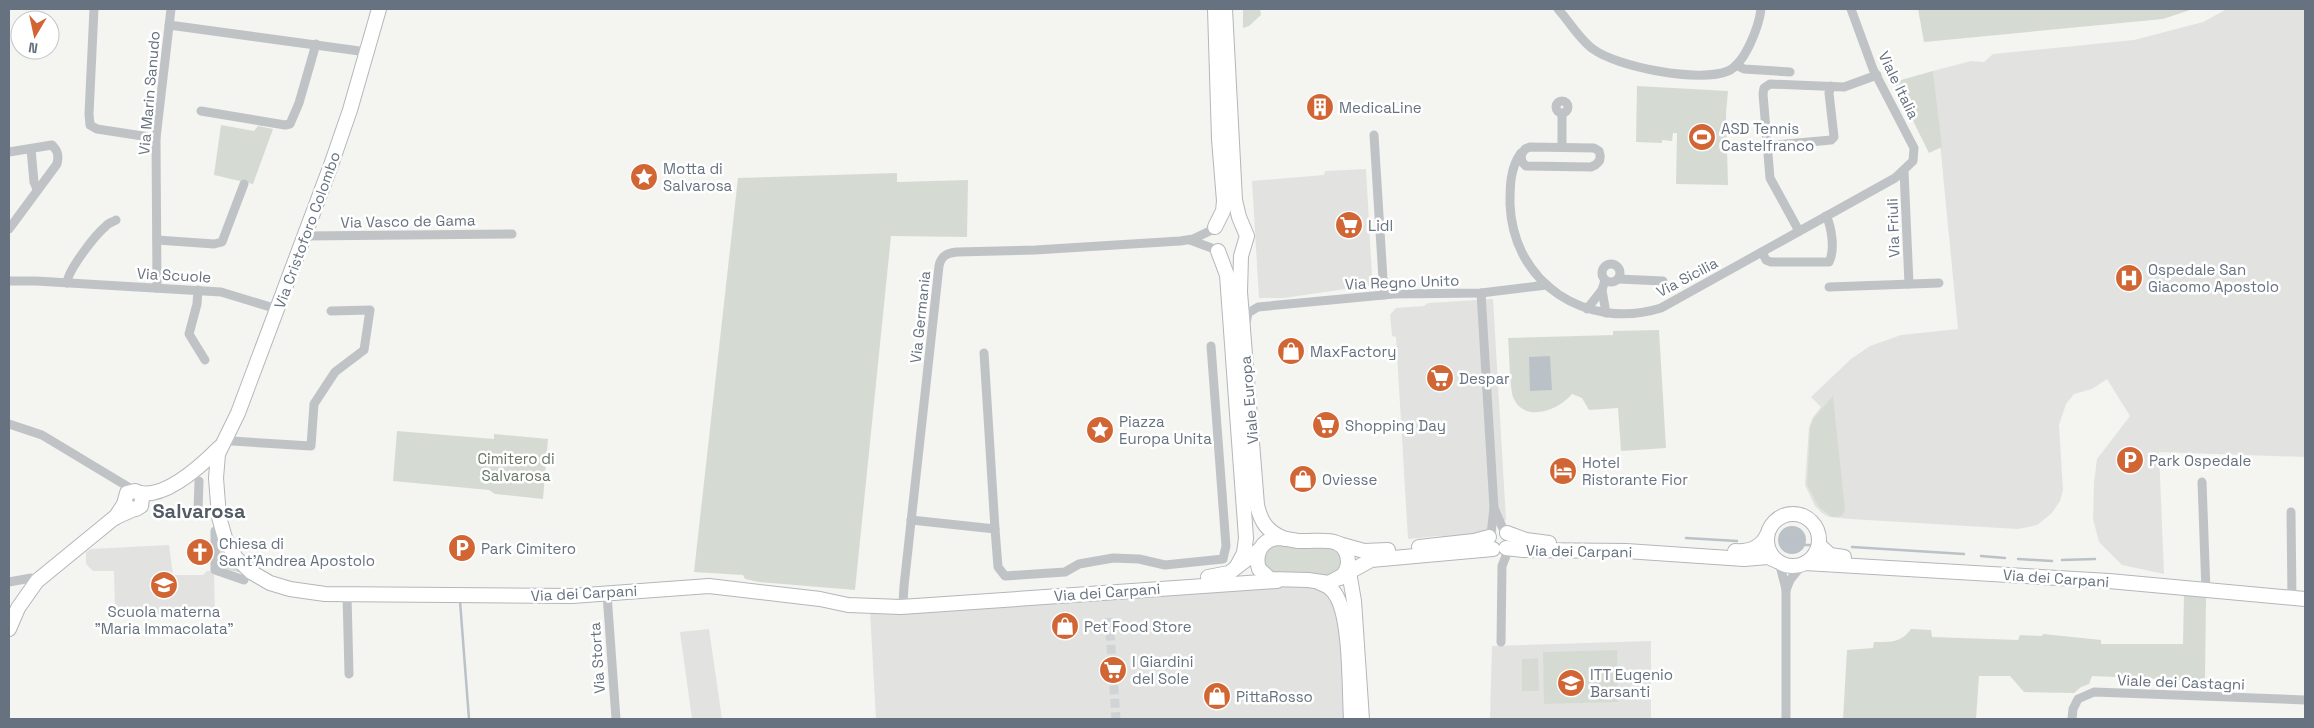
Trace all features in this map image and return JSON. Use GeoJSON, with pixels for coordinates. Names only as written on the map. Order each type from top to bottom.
{"type":"FeatureCollection","features":[{"type":"Feature","properties":{"kind":"street"},"geometry":{"type":"LineString","coordinates":[[94,9],[90,125],[97,129],[156,138]]}},
{"type":"Feature","properties":{"kind":"street","name":"Via Marin Sanudo"},"geometry":{"type":"LineString","coordinates":[[157,288],[156,138],[171,9]]}},
{"type":"Feature","properties":{"kind":"street","name":"Via Cristoforo Colombo"},"geometry":{"type":"LineString","coordinates":[[133,500],[193,479],[208,469],[238,413],[341,137],[379,9]]}},
{"type":"Feature","properties":{"kind":"street","name":"Viale Europa"},"geometry":{"type":"LineString","coordinates":[[1215,9],[1219,139],[1224,201],[1222,214],[1214,228],[1212,240],[1228,275],[1246,538],[1243,555],[1235,569]]}},
{"type":"Feature","properties":{"kind":"street","name":"Viale Europa"},"geometry":{"type":"LineString","coordinates":[[1225,9],[1235,200],[1247,238],[1243,248],[1240,268],[1241,310],[1259,515],[1270,531],[1285,539]]}},
{"type":"Feature","properties":{"kind":"street"},"geometry":{"type":"LineString","coordinates":[[1558,9],[1592,49],[1634,66],[1677,74],[1708,75],[1728,71],[1740,62],[1754,34],[1761,9]]}},
{"type":"Feature","properties":{"kind":"street","name":"Viale Italia"},"geometry":{"type":"LineString","coordinates":[[1851,9],[1876,75],[1915,150],[1914,161],[1904,171]]}},
{"type":"Feature","properties":{"kind":"street"},"geometry":{"type":"LineString","coordinates":[[169,25],[367,52]]}},
{"type":"Feature","properties":{"kind":"street"},"geometry":{"type":"LineString","coordinates":[[201,111],[285,125],[290,124],[299,103],[316,44]]}},
{"type":"Feature","properties":{"kind":"street"},"geometry":{"type":"LineString","coordinates":[[1736,65],[1744,69],[1790,72]]}},
{"type":"Feature","properties":{"kind":"street"},"geometry":{"type":"LineString","coordinates":[[1798,231],[1770,178],[1766,146],[1764,88],[1770,84],[1844,87],[1876,75]]}},
{"type":"Feature","properties":{"kind":"street"},"geometry":{"type":"LineString","coordinates":[[1766,146],[1831,140],[1834,137],[1829,92],[1831,86]]}},
{"type":"Feature","properties":{"kind":"street"},"geometry":{"type":"LineString","coordinates":[[1562,114],[1562,147]]}},
{"type":"Feature","properties":{"kind":"street"},"geometry":{"type":"LineString","coordinates":[[1374,135],[1384,295]]}},
{"type":"Feature","properties":{"kind":"street"},"geometry":{"type":"LineString","coordinates":[[9,152],[52,145],[56,149],[58,157],[56,164],[9,229]]}},
{"type":"Feature","properties":{"kind":"street"},"geometry":{"type":"LineString","coordinates":[[1511,184],[1521,170],[1531,166],[1590,167],[1596,165],[1600,160],[1600,153],[1596,148],[1530,147],[1521,153],[1522,162],[1531,166]]}},
{"type":"Feature","properties":{"kind":"street"},"geometry":{"type":"LineString","coordinates":[[31,149],[34,182],[37,189]]}},
{"type":"Feature","properties":{"kind":"street","name":"Via Sicilia"},"geometry":{"type":"LineString","coordinates":[[1521,153],[1513,167],[1511,212],[1516,235],[1530,264],[1547,285],[1570,301],[1587,309],[1606,313],[1634,314],[1661,308],[1904,171]]}},
{"type":"Feature","properties":{"kind":"street","name":"Via Friuli"},"geometry":{"type":"LineString","coordinates":[[1904,171],[1908,284]]}},
{"type":"Feature","properties":{"kind":"street"},"geometry":{"type":"LineString","coordinates":[[157,240],[213,244],[221,242],[225,236],[244,184]]}},
{"type":"Feature","properties":{"kind":"street"},"geometry":{"type":"LineString","coordinates":[[1762,252],[1766,260],[1771,262],[1829,262],[1832,255],[1831,231],[1826,216]]}},
{"type":"Feature","properties":{"kind":"street"},"geometry":{"type":"LineString","coordinates":[[67,283],[68,277],[75,265],[106,225],[116,220]]}},
{"type":"Feature","properties":{"kind":"street"},"geometry":{"type":"LineString","coordinates":[[1214,228],[1221,222],[1228,220],[1236,221],[1242,225]]}},
{"type":"Feature","properties":{"kind":"street","name":"Via Germania"},"geometry":{"type":"LineString","coordinates":[[906,601],[911,520],[939,266],[943,257],[948,253],[957,252],[1035,250],[1190,240],[1214,228]]}},
{"type":"Feature","properties":{"kind":"street","name":"Via Vasco de Gama"},"geometry":{"type":"LineString","coordinates":[[304,236],[512,234]]}},
{"type":"Feature","properties":{"kind":"street","name":"Via Germania"},"geometry":{"type":"LineString","coordinates":[[1190,240],[1218,250]]}},
{"type":"Feature","properties":{"kind":"street"},"geometry":{"type":"LineString","coordinates":[[1218,250],[1230,255],[1243,248]]}},
{"type":"Feature","properties":{"kind":"street"},"geometry":{"type":"LineString","coordinates":[[1587,309],[1602,290],[1605,280],[1602,271],[1606,266],[1611,264],[1619,268],[1620,274],[1618,279]]}},
{"type":"Feature","properties":{"kind":"street"},"geometry":{"type":"LineString","coordinates":[[1240,268],[1245,296],[1251,304],[1258,307]]}},
{"type":"Feature","properties":{"kind":"street"},"geometry":{"type":"LineString","coordinates":[[1605,280],[1613,282],[1618,279],[1663,281]]}},
{"type":"Feature","properties":{"kind":"street","name":"Via Scuole"},"geometry":{"type":"LineString","coordinates":[[9,281],[25,280],[221,292],[277,309]]}},
{"type":"Feature","properties":{"kind":"street"},"geometry":{"type":"LineString","coordinates":[[1829,287],[1939,283]]}},
{"type":"Feature","properties":{"kind":"street","name":"Via Regno Unito"},"geometry":{"type":"LineString","coordinates":[[1258,307],[1384,295],[1481,293],[1547,285]]}},
{"type":"Feature","properties":{"kind":"street"},"geometry":{"type":"LineString","coordinates":[[198,290],[198,304],[189,334],[205,360]]}},
{"type":"Feature","properties":{"kind":"street"},"geometry":{"type":"LineString","coordinates":[[1602,290],[1606,313]]}},
{"type":"Feature","properties":{"kind":"street"},"geometry":{"type":"LineString","coordinates":[[1481,293],[1494,508],[1502,566],[1501,642]]}},
{"type":"Feature","properties":{"kind":"street"},"geometry":{"type":"LineString","coordinates":[[1249,390],[1246,319],[1250,311],[1258,307]]}},
{"type":"Feature","properties":{"kind":"street"},"geometry":{"type":"LineString","coordinates":[[223,442],[310,446],[312,443],[314,404],[336,372],[360,354],[366,345],[370,310],[330,311]]}},
{"type":"Feature","properties":{"kind":"street"},"geometry":{"type":"LineString","coordinates":[[984,353],[998,568],[1005,576],[1065,572],[1079,564],[1113,558],[1139,559],[1165,565],[1223,559],[1226,550],[1226,531],[1211,346]]}},
{"type":"Feature","properties":{"kind":"street"},"geometry":{"type":"LineString","coordinates":[[9,424],[27,428],[42,435],[111,478],[133,500]]}},
{"type":"Feature","properties":{"kind":"street"},"geometry":{"type":"LineString","coordinates":[[198,511],[208,469]]}},
{"type":"Feature","properties":{"kind":"street","name":"Via dei Carpani"},"geometry":{"type":"LineString","coordinates":[[208,469],[217,489],[219,517],[223,532],[234,554],[248,570],[262,579],[285,588],[320,593],[572,596],[704,586],[820,599],[861,606],[992,592],[1215,577],[1225,575],[1235,569],[1256,555],[1271,540],[1285,539],[1301,542],[1329,540],[1355,549],[1370,551],[1526,540],[1544,543],[1651,549],[1747,551],[1759,545],[1767,535]]}},
{"type":"Feature","properties":{"kind":"street"},"geometry":{"type":"LineString","coordinates":[[111,478],[133,500]]}},
{"type":"Feature","properties":{"kind":"street"},"geometry":{"type":"LineString","coordinates":[[2202,482],[2206,587]]}},
{"type":"Feature","properties":{"kind":"street"},"geometry":{"type":"LineString","coordinates":[[9,629],[18,608],[37,581],[114,518],[133,500]]}},
{"type":"Feature","properties":{"kind":"street"},"geometry":{"type":"LineString","coordinates":[[1494,508],[1499,541]]}},
{"type":"Feature","properties":{"kind":"street"},"geometry":{"type":"LineString","coordinates":[[2291,512],[2299,594]]}},
{"type":"Feature","properties":{"kind":"street"},"geometry":{"type":"LineString","coordinates":[[1786,593],[1778,562],[1769,551],[1767,535],[1772,524],[1782,516],[1793,514],[1800,515],[1815,526],[1819,535],[1819,545],[1815,555],[1789,581],[1786,593],[1786,719]]}},
{"type":"Feature","properties":{"kind":"street"},"geometry":{"type":"LineString","coordinates":[[911,520],[995,529]]}},
{"type":"Feature","properties":{"kind":"street"},"geometry":{"type":"LineString","coordinates":[[215,531],[216,570],[244,580]]}},
{"type":"Feature","properties":{"kind":"street","name":"Viale Europa"},"geometry":{"type":"LineString","coordinates":[[1246,538],[1256,555],[1258,569],[1263,575],[1277,581]]}},
{"type":"Feature","properties":{"kind":"street","name":"Via dei Carpani"},"geometry":{"type":"LineString","coordinates":[[820,599],[906,601],[937,606],[1028,597],[1277,581],[1329,583],[1346,571],[1365,562],[1384,558],[1448,554],[1499,541]]}},
{"type":"Feature","properties":{"kind":"street"},"geometry":{"type":"LineString","coordinates":[[1339,544],[1345,551],[1346,571],[1354,601]]}},
{"type":"Feature","properties":{"kind":"street","name":"Via dei Carpani"},"geometry":{"type":"LineString","coordinates":[[1819,545],[1827,554],[1836,556],[2099,573],[2206,587]]}},
{"type":"Feature","properties":{"kind":"street","name":"Via dei Carpani"},"geometry":{"type":"LineString","coordinates":[[1651,549],[1744,559],[1768,557],[1778,562]]}},
{"type":"Feature","properties":{"kind":"street"},"geometry":{"type":"LineString","coordinates":[[1362,719],[1354,601],[1355,574],[1365,562]]}},
{"type":"Feature","properties":{"kind":"street"},"geometry":{"type":"LineString","coordinates":[[1778,562],[1792,566],[1804,564]]}},
{"type":"Feature","properties":{"kind":"street","name":"Via dei Carpani"},"geometry":{"type":"LineString","coordinates":[[1804,564],[2299,594]]}},
{"type":"Feature","properties":{"kind":"street"},"geometry":{"type":"LineString","coordinates":[[9,582],[30,578],[37,581]]}},
{"type":"Feature","properties":{"kind":"street"},"geometry":{"type":"LineString","coordinates":[[1315,581],[1332,589],[1340,604],[1346,637],[1351,719]]}},
{"type":"Feature","properties":{"kind":"street","name":"Via dei Carpani"},"geometry":{"type":"LineString","coordinates":[[937,606],[938,601],[982,598],[992,592]]}},
{"type":"Feature","properties":{"kind":"street"},"geometry":{"type":"LineString","coordinates":[[346,594],[349,674]]}},
{"type":"Feature","properties":{"kind":"street","name":"Via Storta"},"geometry":{"type":"LineString","coordinates":[[607,594],[616,719]]}},
{"type":"Feature","properties":{"kind":"street","name":"Viale dei Castagni"},"geometry":{"type":"LineString","coordinates":[[2072,719],[2073,709],[2078,699],[2094,692],[2305,700]]}},
{"type":"Feature","properties":{"kind":"shaded area","name":"Ospedale San Giacomo Apostolo"},"geometry":{"type":"Polygon","coordinates":[[[2227,9],[2305,9],[2305,457],[2159,452],[2164,574],[2122,565],[2099,542],[2093,519],[2097,459],[2130,416],[2107,379],[2092,389],[2074,394],[2066,404],[2059,425],[2063,490],[2060,501],[2052,513],[2037,525],[2018,529],[1850,519],[1829,517],[1822,513],[1815,506],[1805,485],[1809,427],[1813,417],[1821,407],[1811,397],[1851,359],[1870,346],[1901,335],[1958,329],[1933,71],[1971,61],[1984,62],[1993,54],[2134,40],[2203,22],[2227,9]]]}},
{"type":"Feature","properties":{"kind":"shaded area"},"geometry":{"type":"Polygon","coordinates":[[[1366,169],[1372,276],[1375,282],[1373,285],[1284,298],[1259,298],[1252,181],[1324,175],[1325,171],[1366,169]]]}},
{"type":"Feature","properties":{"kind":"shaded area"},"geometry":{"type":"Polygon","coordinates":[[[1493,299],[1506,520],[1478,534],[1444,539],[1439,536],[1408,539],[1396,337],[1392,336],[1390,315],[1396,308],[1424,306],[1428,303],[1493,299]]]}},
{"type":"Feature","properties":{"kind":"shaded area"},"geometry":{"type":"Polygon","coordinates":[[[1550,356],[1552,390],[1530,391],[1529,357],[1550,356]]]}},
{"type":"Feature","properties":{"kind":"shaded area"},"geometry":{"type":"Polygon","coordinates":[[[1792,526],[1802,530],[1806,540],[1802,550],[1792,554],[1782,550],[1778,540],[1782,530],[1792,526]]]}},
{"type":"Feature","properties":{"kind":"shaded area","name":"Scuola materna \"Maria Immacolata\""},"geometry":{"type":"Polygon","coordinates":[[[169,545],[173,575],[203,575],[207,571],[214,571],[215,618],[129,619],[129,609],[115,609],[114,571],[93,571],[86,564],[86,552],[91,549],[169,545]]]}},
{"type":"Feature","properties":{"kind":"shaded area"},"geometry":{"type":"Polygon","coordinates":[[[1297,584],[1324,589],[1334,601],[1341,633],[1345,694],[1343,719],[876,719],[870,611],[1297,584]]]}},
{"type":"Feature","properties":{"kind":"shaded area"},"geometry":{"type":"Polygon","coordinates":[[[709,629],[722,719],[692,719],[680,632],[709,629]]]}},
{"type":"Feature","properties":{"kind":"shaded area","name":"ITT Eugenio Barsanti"},"geometry":{"type":"Polygon","coordinates":[[[1651,641],[1651,719],[1490,719],[1492,646],[1651,641]]]}},
{"type":"Feature","properties":{"kind":"green space"},"geometry":{"type":"Polygon","coordinates":[[[1243,9],[1260,9],[1261,15],[1249,26],[1243,28],[1243,9]]]}},
{"type":"Feature","properties":{"kind":"green space"},"geometry":{"type":"Polygon","coordinates":[[[1918,9],[2193,9],[2163,19],[1924,42],[1918,9]]]}},
{"type":"Feature","properties":{"kind":"green space"},"geometry":{"type":"Polygon","coordinates":[[[1933,71],[1942,147],[1929,153],[1894,82],[1933,71]]]}},
{"type":"Feature","properties":{"kind":"green space","name":"ASD Tennis Castelfranco"},"geometry":{"type":"Polygon","coordinates":[[[1637,86],[1728,91],[1726,113],[1728,185],[1676,184],[1677,133],[1673,133],[1672,141],[1662,140],[1662,143],[1636,142],[1637,86]]]}},
{"type":"Feature","properties":{"kind":"green space"},"geometry":{"type":"Polygon","coordinates":[[[221,125],[254,131],[258,126],[273,129],[253,184],[214,175],[221,125]]]}},
{"type":"Feature","properties":{"kind":"green space"},"geometry":{"type":"Polygon","coordinates":[[[897,173],[897,182],[968,180],[967,237],[891,236],[855,590],[759,582],[745,579],[743,575],[694,572],[738,178],[897,173]]]}},
{"type":"Feature","properties":{"kind":"green space"},"geometry":{"type":"Polygon","coordinates":[[[1659,330],[1666,448],[1621,451],[1618,408],[1589,410],[1582,398],[1572,394],[1551,409],[1533,412],[1525,410],[1518,405],[1513,397],[1508,338],[1613,335],[1613,331],[1659,330]]]}},
{"type":"Feature","properties":{"kind":"green space"},"geometry":{"type":"Polygon","coordinates":[[[1833,396],[1845,510],[1842,516],[1832,517],[1819,507],[1807,485],[1810,428],[1813,419],[1833,396]]]}},
{"type":"Feature","properties":{"kind":"green space","name":"Cimitero di Salvarosa"},"geometry":{"type":"Polygon","coordinates":[[[397,431],[494,439],[494,434],[548,439],[543,499],[495,494],[489,490],[393,481],[397,431]]]}},
{"type":"Feature","properties":{"kind":"green space"},"geometry":{"type":"Polygon","coordinates":[[[1280,544],[1325,546],[1337,550],[1342,559],[1341,568],[1331,577],[1279,575],[1266,570],[1262,558],[1269,547],[1280,544]]]}},
{"type":"Feature","properties":{"kind":"green space"},"geometry":{"type":"Polygon","coordinates":[[[217,549],[224,549],[242,573],[217,567],[217,549]]]}},
{"type":"Feature","properties":{"kind":"green space"},"geometry":{"type":"Polygon","coordinates":[[[2184,594],[2206,596],[2205,681],[2092,676],[2089,684],[2081,687],[2074,693],[2024,692],[2010,676],[1979,676],[1976,719],[1843,719],[1847,650],[1873,648],[1874,642],[1890,642],[1899,639],[1911,629],[1931,630],[1932,637],[2018,640],[2020,635],[2042,636],[2043,634],[2101,640],[2101,644],[2183,644],[2184,594]]]}},
{"type":"Feature","properties":{"kind":"green space"},"geometry":{"type":"Polygon","coordinates":[[[1617,650],[1618,702],[1544,704],[1543,652],[1617,650]]]}},
{"type":"Feature","properties":{"kind":"green space"},"geometry":{"type":"Polygon","coordinates":[[[1538,658],[1539,691],[1522,691],[1522,659],[1538,658]]]}},
{"type":"Feature","properties":{"kind":"waterway"},"geometry":{"type":"LineString","coordinates":[[1686,538],[1737,541]]}},
{"type":"Feature","properties":{"kind":"waterway"},"geometry":{"type":"LineString","coordinates":[[1803,545],[1811,545]]}},
{"type":"Feature","properties":{"kind":"waterway"},"geometry":{"type":"LineString","coordinates":[[1852,547],[1964,554]]}},
{"type":"Feature","properties":{"kind":"waterway"},"geometry":{"type":"LineString","coordinates":[[1981,556],[2005,558]]}},
{"type":"Feature","properties":{"kind":"waterway"},"geometry":{"type":"LineString","coordinates":[[2018,559],[2052,561]]}},
{"type":"Feature","properties":{"kind":"waterway"},"geometry":{"type":"LineString","coordinates":[[2062,560],[2095,559]]}},
{"type":"Feature","properties":{"kind":"waterway"},"geometry":{"type":"LineString","coordinates":[[460,601],[469,719]]}},
{"type":"Feature","properties":{"kind":"tunnel"},"geometry":{"type":"LineString","coordinates":[[1109,618],[1116,719]]}},
{"type":"Feature","properties":{"kind":"place","name":"MedicaLine"},"geometry":{"type":"Point","coordinates":[1320,107]}},
{"type":"Feature","properties":{"kind":"place","name":"ASD Tennis Castelfranco"},"geometry":{"type":"Point","coordinates":[1702,137]}},
{"type":"Feature","properties":{"kind":"place","name":"Motta di Salvarosa"},"geometry":{"type":"Point","coordinates":[644,177]}},
{"type":"Feature","properties":{"kind":"place","name":"Lidl"},"geometry":{"type":"Point","coordinates":[1349,225]}},
{"type":"Feature","properties":{"kind":"place","name":"Ospedale San Giacomo Apostolo"},"geometry":{"type":"Point","coordinates":[2129,278]}},
{"type":"Feature","properties":{"kind":"place","name":"MaxFactory"},"geometry":{"type":"Point","coordinates":[1291,351]}},
{"type":"Feature","properties":{"kind":"place","name":"Despar"},"geometry":{"type":"Point","coordinates":[1440,378]}},
{"type":"Feature","properties":{"kind":"place","name":"Shopping Day"},"geometry":{"type":"Point","coordinates":[1326,425]}},
{"type":"Feature","properties":{"kind":"place","name":"Piazza Europa Unita"},"geometry":{"type":"Point","coordinates":[1100,430]}},
{"type":"Feature","properties":{"kind":"place","name":"Park Ospedale"},"geometry":{"type":"Point","coordinates":[2130,460]}},
{"type":"Feature","properties":{"kind":"place","name":"Hotel Ristorante Fior"},"geometry":{"type":"Point","coordinates":[1563,471]}},
{"type":"Feature","properties":{"kind":"place","name":"Oviesse"},"geometry":{"type":"Point","coordinates":[1303,479]}},
{"type":"Feature","properties":{"kind":"place","name":"Park Cimitero"},"geometry":{"type":"Point","coordinates":[462,548]}},
{"type":"Feature","properties":{"kind":"place","name":"Chiesa di Sant'Andrea Apostolo"},"geometry":{"type":"Point","coordinates":[200,552]}},
{"type":"Feature","properties":{"kind":"place","name":"Scuola materna \"Maria Immacolata\""},"geometry":{"type":"Point","coordinates":[164,585]}},
{"type":"Feature","properties":{"kind":"place","name":"Pet Food Store"},"geometry":{"type":"Point","coordinates":[1065,626]}},
{"type":"Feature","properties":{"kind":"place","name":"I Giardini del Sole"},"geometry":{"type":"Point","coordinates":[1113,670]}},
{"type":"Feature","properties":{"kind":"place","name":"ITT Eugenio Barsanti"},"geometry":{"type":"Point","coordinates":[1571,683]}},
{"type":"Feature","properties":{"kind":"place","name":"PittaRosso"},"geometry":{"type":"Point","coordinates":[1217,696]}},
{"type":"Feature","properties":{"kind":"district","name":"Salvarosa"},"geometry":{"type":"Point","coordinates":[199,511]}}]}
